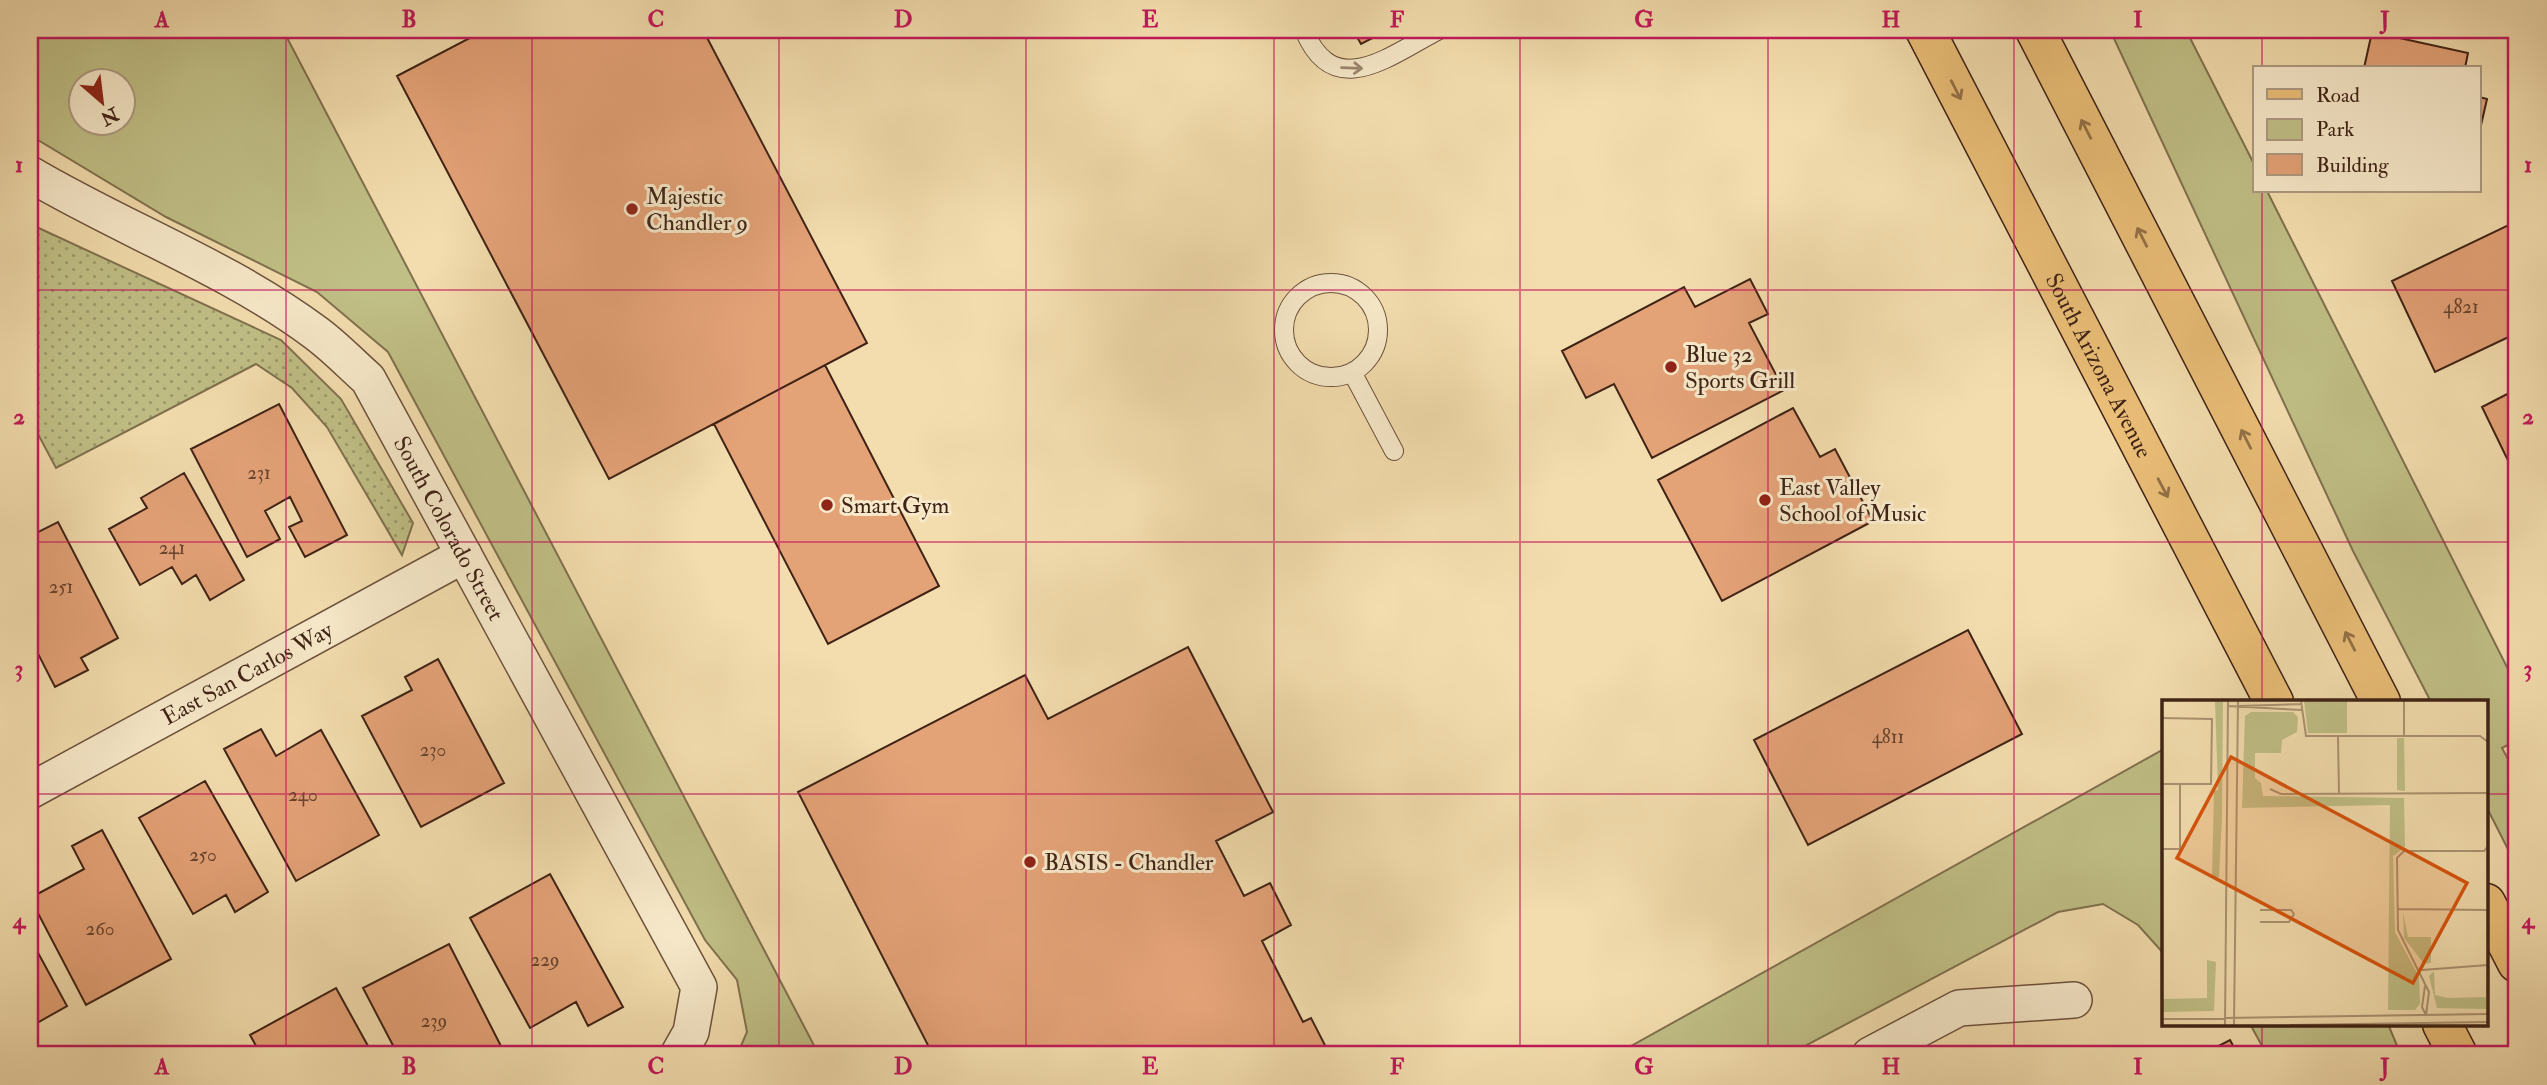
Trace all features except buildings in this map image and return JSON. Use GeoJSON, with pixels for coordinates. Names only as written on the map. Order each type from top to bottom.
{"type":"FeatureCollection","features":[{"type":"Feature","properties":{"kind":"main road","name":"South Arizona Avenue"},"geometry":{"type":"LineString","coordinates":[[1925,30],[2273,700]]}},
{"type":"Feature","properties":{"kind":"main road"},"geometry":{"type":"LineString","coordinates":[[2035,30],[2380,700]]}},
{"type":"Feature","properties":{"kind":"main road"},"geometry":{"type":"LineString","coordinates":[[2488,907],[2517,963]]}},
{"type":"Feature","properties":{"kind":"main road"},"geometry":{"type":"LineString","coordinates":[[2443,1026],[2458,1055]]}},
{"type":"Feature","properties":{"kind":"street","name":"South Colorado Street"},"geometry":{"type":"LineString","coordinates":[[30,174],[93,211],[226,276],[316,333],[368,379],[699,987],[685,1044]]}},
{"type":"Feature","properties":{"kind":"street","name":"East San Carlos Way"},"geometry":{"type":"LineString","coordinates":[[30,790],[464,555]]}},
{"type":"Feature","properties":{"kind":"street"},"geometry":{"type":"LineString","coordinates":[[1870,1055],[1959,1008],[2074,1000]]}},
{"type":"Feature","properties":{"kind":"lane"},"geometry":{"type":"LineString","coordinates":[[1304,30],[1313,52],[1336,68],[1362,70],[1439,30]]}},
{"type":"Feature","properties":{"kind":"lane"},"geometry":{"type":"LineString","coordinates":[[1318,284],[1341,284],[1362,293],[1372,305],[1378,320],[1374,350],[1365,363],[1352,372],[1330,377],[1318,375],[1297,363],[1290,353],[1284,329],[1287,314],[1304,292],[1318,284]]}},
{"type":"Feature","properties":{"kind":"lane"},"geometry":{"type":"LineString","coordinates":[[1352,372],[1394,451]]}},
{"type":"Feature","properties":{"kind":"green space"},"geometry":{"type":"Polygon","coordinates":[[[30,30],[283,30],[819,1055],[737,1055],[747,1032],[737,980],[705,940],[388,352],[317,292],[166,217],[30,133],[30,30]]]}},
{"type":"Feature","properties":{"kind":"green space"},"geometry":{"type":"Polygon","coordinates":[[[2110,30],[2186,30],[2253,162],[2253,192],[2268,192],[2517,687],[2517,740],[2502,748],[2517,776],[2517,867],[2488,810],[2488,700],[2430,700],[2353,551],[2110,30]]]}},
{"type":"Feature","properties":{"kind":"green space"},"geometry":{"type":"Polygon","coordinates":[[[30,224],[281,340],[341,399],[413,523],[402,555],[327,427],[292,388],[256,364],[56,468],[30,419],[30,224]]]}},
{"type":"Feature","properties":{"kind":"green space"},"geometry":{"type":"Polygon","coordinates":[[[2162,750],[2162,952],[2138,925],[2103,904],[2058,912],[1788,1055],[1615,1055],[2162,750]]]}},
{"type":"Feature","properties":{"kind":"green space"},"geometry":{"type":"Polygon","coordinates":[[[2251,1026],[2389,1026],[2401,1055],[2267,1055],[2251,1026]]]}},
{"type":"Feature","properties":{"kind":"place","name":"Majestic Chandler 9"},"geometry":{"type":"Point","coordinates":[632,209]}},
{"type":"Feature","properties":{"kind":"place","name":"Blue 32 Sports Grill"},"geometry":{"type":"Point","coordinates":[1671,367]}},
{"type":"Feature","properties":{"kind":"place","name":"East Valley School of Music"},"geometry":{"type":"Point","coordinates":[1765,500]}},
{"type":"Feature","properties":{"kind":"place","name":"Smart Gym"},"geometry":{"type":"Point","coordinates":[827,505]}},
{"type":"Feature","properties":{"kind":"place","name":"BASIS - Chandler"},"geometry":{"type":"Point","coordinates":[1030,862]}}]}
